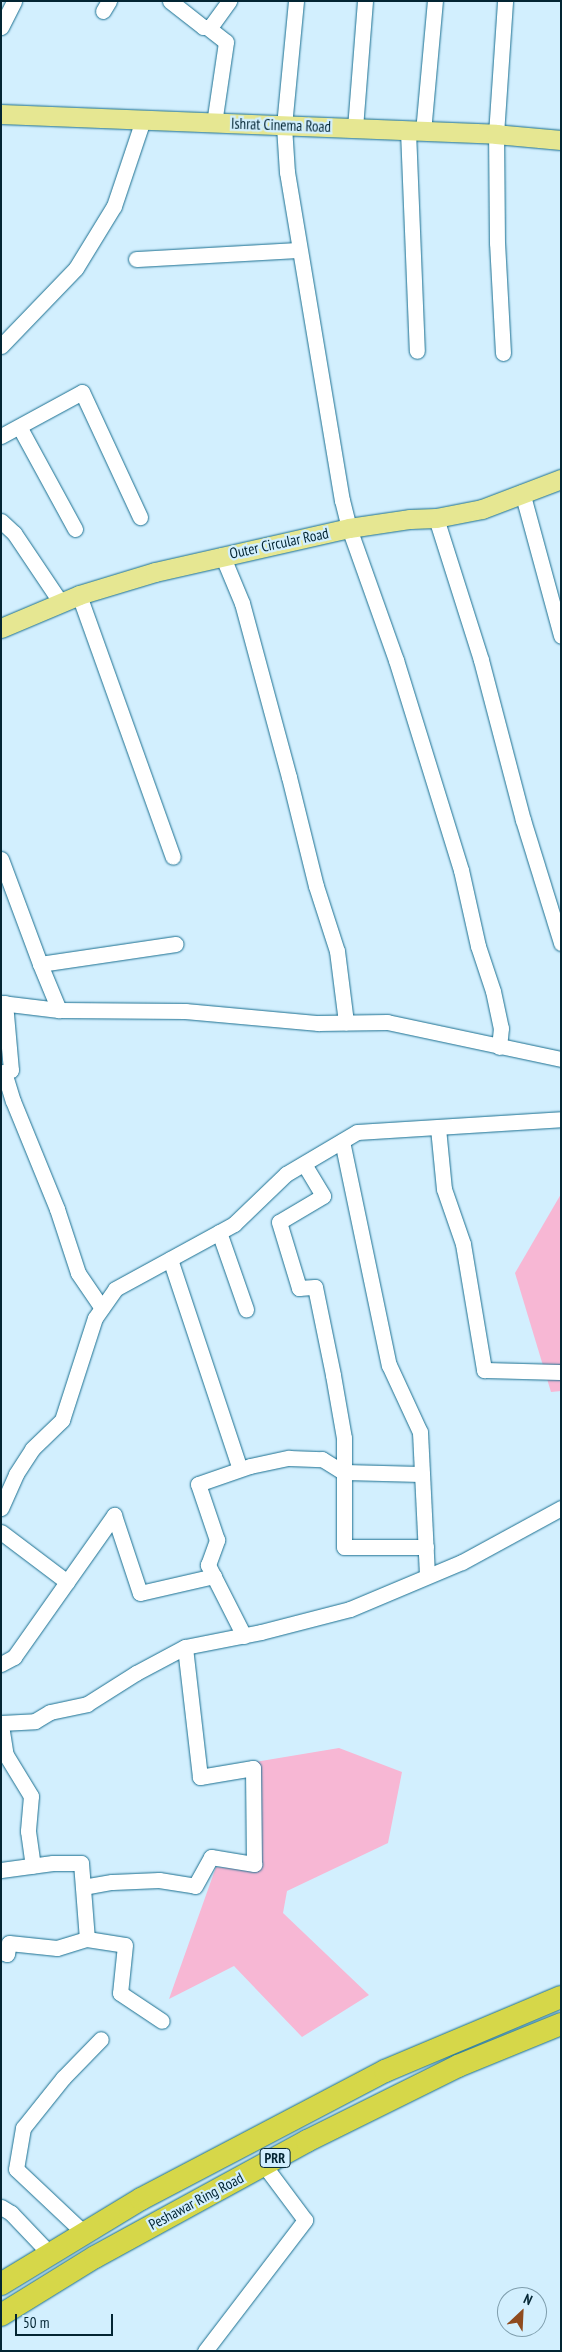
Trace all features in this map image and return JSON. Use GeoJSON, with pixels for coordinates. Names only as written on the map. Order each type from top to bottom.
{"type":"FeatureCollection","features":[{"type":"Feature","properties":{"kind":"highway","name":"Peshawar Ring Road"},"geometry":{"type":"LineString","coordinates":[[1,2284],[141,2199],[385,2071],[561,1996]]}},
{"type":"Feature","properties":{"kind":"highway","name":"Peshawar Ring Road"},"geometry":{"type":"LineString","coordinates":[[1,2314],[95,2257],[264,2165],[458,2066],[561,2024]]}},
{"type":"Feature","properties":{"kind":"main road","name":"Ishrat Cinema Road"},"geometry":{"type":"LineString","coordinates":[[1,114],[496,134],[560,140]]}},
{"type":"Feature","properties":{"kind":"main road","name":"Outer Circular Road"},"geometry":{"type":"LineString","coordinates":[[1,628],[79,595],[155,572],[222,555],[349,528],[410,519],[436,518],[482,509],[522,492],[561,479]]}},
{"type":"Feature","properties":{"kind":"street"},"geometry":{"type":"LineString","coordinates":[[1,26],[14,1]]}},
{"type":"Feature","properties":{"kind":"street"},"geometry":{"type":"LineString","coordinates":[[170,1],[226,42],[214,123]]}},
{"type":"Feature","properties":{"kind":"street"},"geometry":{"type":"LineString","coordinates":[[207,27],[211,26],[229,1]]}},
{"type":"Feature","properties":{"kind":"street"},"geometry":{"type":"LineString","coordinates":[[296,1],[284,126],[287,172],[342,500],[349,528],[396,660],[461,870],[478,946],[493,992],[501,1028],[499,1047]]}},
{"type":"Feature","properties":{"kind":"street"},"geometry":{"type":"LineString","coordinates":[[355,128],[365,1]]}},
{"type":"Feature","properties":{"kind":"street"},"geometry":{"type":"LineString","coordinates":[[417,351],[415,132],[435,1]]}},
{"type":"Feature","properties":{"kind":"street"},"geometry":{"type":"LineString","coordinates":[[503,354],[497,243],[496,134],[505,1]]}},
{"type":"Feature","properties":{"kind":"street"},"geometry":{"type":"LineString","coordinates":[[1,346],[76,268],[114,206],[143,120]]}},
{"type":"Feature","properties":{"kind":"street"},"geometry":{"type":"LineString","coordinates":[[560,140],[561,133]]}},
{"type":"Feature","properties":{"kind":"street"},"geometry":{"type":"LineString","coordinates":[[136,259],[299,250]]}},
{"type":"Feature","properties":{"kind":"street"},"geometry":{"type":"LineString","coordinates":[[1,436],[20,428],[82,392],[140,517]]}},
{"type":"Feature","properties":{"kind":"street"},"geometry":{"type":"LineString","coordinates":[[20,428],[75,529]]}},
{"type":"Feature","properties":{"kind":"street"},"geometry":{"type":"LineString","coordinates":[[522,492],[561,636]]}},
{"type":"Feature","properties":{"kind":"street"},"geometry":{"type":"LineString","coordinates":[[436,518],[482,660],[524,820],[561,943]]}},
{"type":"Feature","properties":{"kind":"street"},"geometry":{"type":"LineString","coordinates":[[1,521],[14,533],[61,602]]}},
{"type":"Feature","properties":{"kind":"street"},"geometry":{"type":"LineString","coordinates":[[222,555],[242,603],[316,886],[337,952],[346,1022]]}},
{"type":"Feature","properties":{"kind":"street"},"geometry":{"type":"LineString","coordinates":[[79,595],[172,857]]}},
{"type":"Feature","properties":{"kind":"street"},"geometry":{"type":"LineString","coordinates":[[1,859],[59,1010]]}},
{"type":"Feature","properties":{"kind":"street"},"geometry":{"type":"LineString","coordinates":[[40,964],[176,944]]}},
{"type":"Feature","properties":{"kind":"street"},"geometry":{"type":"LineString","coordinates":[[102,1308],[78,1273],[57,1209],[11,1094],[4,1072],[10,1070],[3,1003],[59,1010],[185,1011],[318,1023],[387,1022],[561,1059]]}},
{"type":"Feature","properties":{"kind":"street"},"geometry":{"type":"LineString","coordinates":[[1,1508],[16,1474],[32,1449],[62,1420],[92,1327],[115,1289],[234,1224],[286,1174],[357,1132],[561,1119]]}},
{"type":"Feature","properties":{"kind":"street"},"geometry":{"type":"LineString","coordinates":[[438,1128],[444,1189],[463,1244],[484,1370],[561,1372]]}},
{"type":"Feature","properties":{"kind":"street"},"geometry":{"type":"LineString","coordinates":[[342,1141],[389,1365],[420,1432],[427,1575]]}},
{"type":"Feature","properties":{"kind":"street"},"geometry":{"type":"LineString","coordinates":[[304,1164],[323,1196],[280,1222],[299,1288],[315,1287],[344,1438],[344,1547],[426,1548]]}},
{"type":"Feature","properties":{"kind":"street"},"geometry":{"type":"LineString","coordinates":[[219,1232],[246,1309]]}},
{"type":"Feature","properties":{"kind":"street"},"geometry":{"type":"LineString","coordinates":[[170,1259],[240,1469]]}},
{"type":"Feature","properties":{"kind":"street"},"geometry":{"type":"LineString","coordinates":[[244,1636],[208,1565],[217,1540],[198,1484],[240,1469],[289,1458],[322,1459],[343,1472],[422,1474]]}},
{"type":"Feature","properties":{"kind":"street"},"geometry":{"type":"LineString","coordinates":[[33,1866],[28,1831],[31,1796],[6,1755],[1,1724],[35,1721],[50,1712],[87,1704],[136,1673],[185,1647],[244,1636],[350,1609],[427,1575],[462,1562],[561,1508]]}},
{"type":"Feature","properties":{"kind":"street"},"geometry":{"type":"LineString","coordinates":[[1,1664],[14,1657],[114,1516],[140,1593],[214,1576]]}},
{"type":"Feature","properties":{"kind":"street"},"geometry":{"type":"LineString","coordinates":[[1,1532],[67,1582]]}},
{"type":"Feature","properties":{"kind":"street"},"geometry":{"type":"LineString","coordinates":[[83,1886],[112,1882],[159,1880],[195,1886],[211,1857],[254,1864],[253,1768],[200,1777],[185,1647]]}},
{"type":"Feature","properties":{"kind":"street"},"geometry":{"type":"LineString","coordinates":[[1,1870],[81,1863],[87,1939]]}},
{"type":"Feature","properties":{"kind":"street"},"geometry":{"type":"LineString","coordinates":[[1,1952],[7,1954],[9,1943],[57,1948],[87,1939],[125,1944],[120,1993],[162,2021]]}},
{"type":"Feature","properties":{"kind":"street"},"geometry":{"type":"LineString","coordinates":[[84,2233],[16,2169],[24,2128],[63,2078],[101,2039]]}},
{"type":"Feature","properties":{"kind":"street"},"geometry":{"type":"LineString","coordinates":[[206,2351],[305,2220],[264,2165]]}},
{"type":"Feature","properties":{"kind":"street"},"geometry":{"type":"LineString","coordinates":[[1,2207],[11,2213],[50,2254]]}},
{"type":"Feature","properties":{"kind":"shaded area"},"geometry":{"type":"Polygon","coordinates":[[[561,1194],[561,1391],[551,1392],[515,1273],[561,1194]]]}},
{"type":"Feature","properties":{"kind":"shaded area"},"geometry":{"type":"Polygon","coordinates":[[[339,1748],[402,1772],[388,1843],[287,1891],[283,1913],[369,1995],[302,2037],[234,1966],[169,1999],[216,1867],[259,1870],[255,1762],[339,1748]]]}}]}
